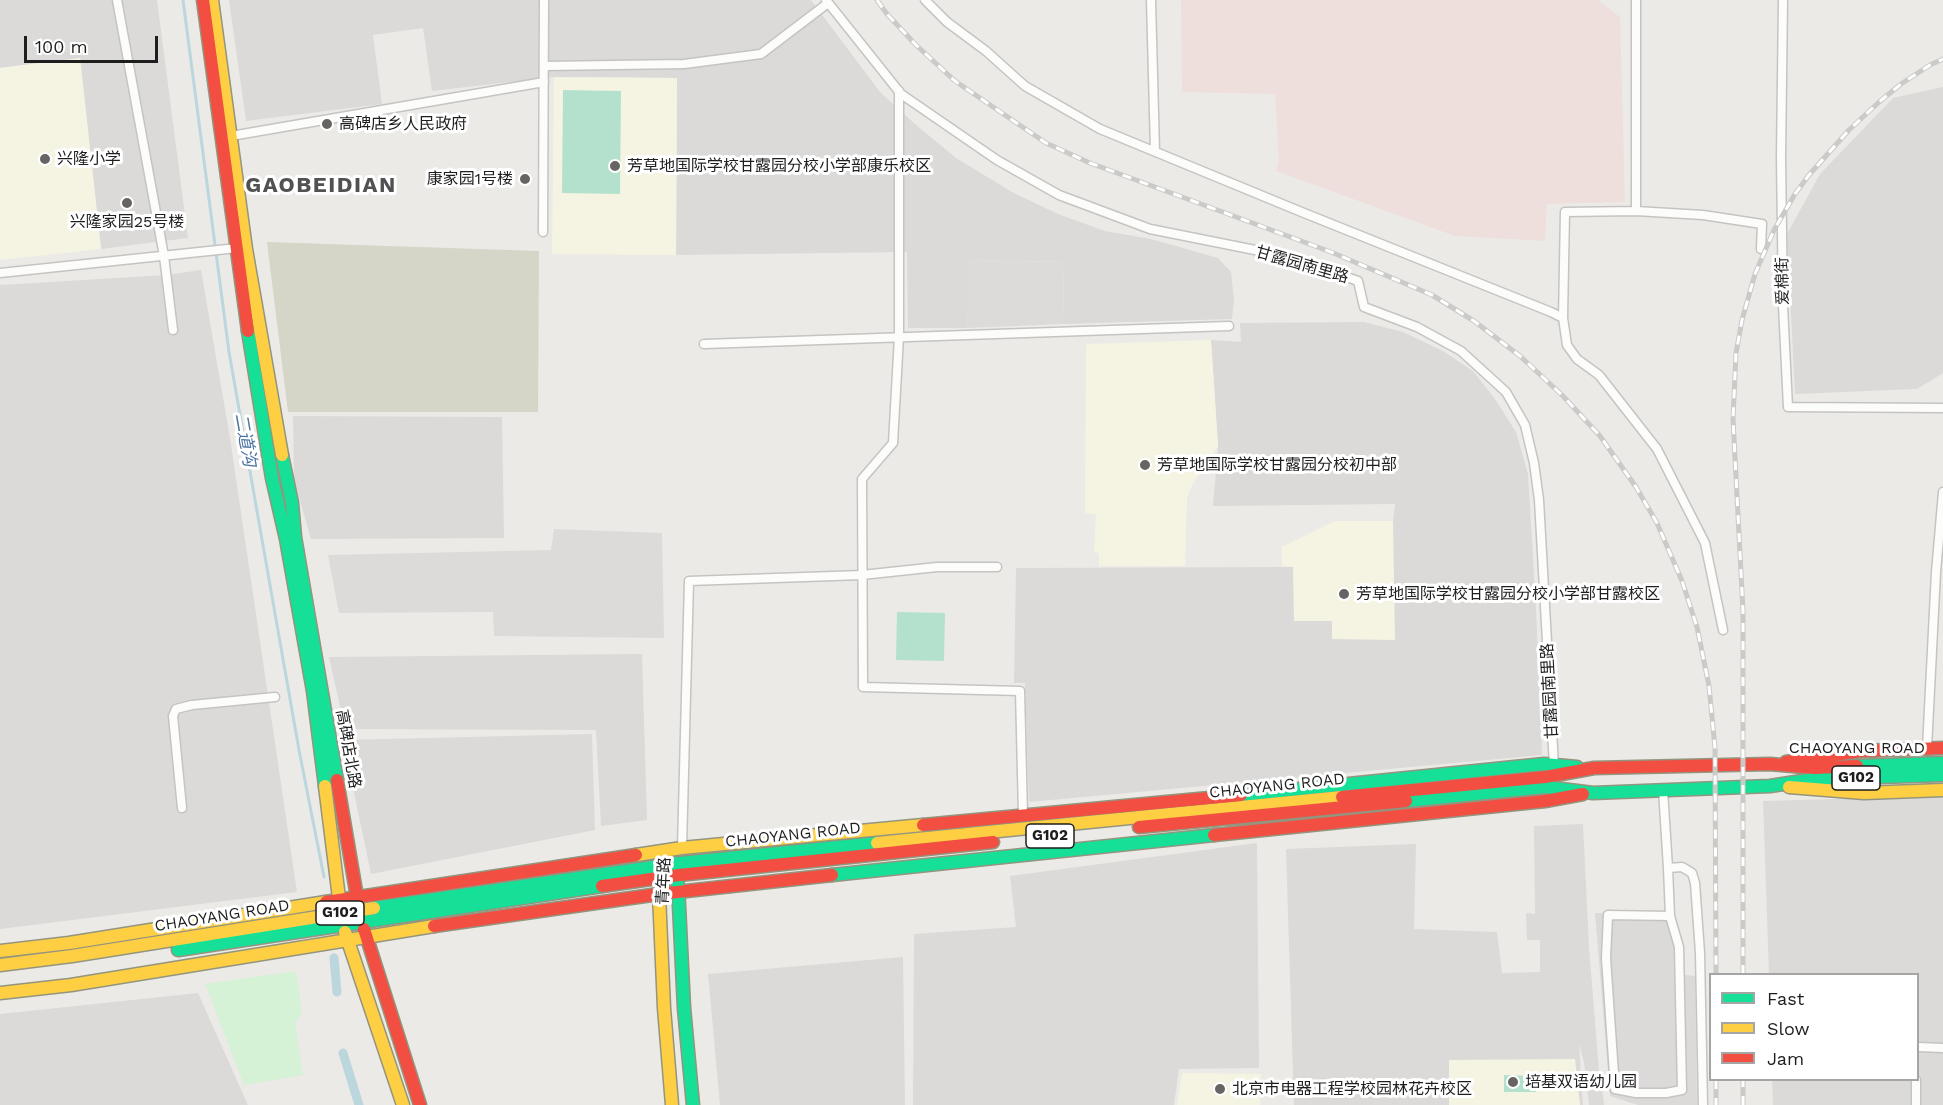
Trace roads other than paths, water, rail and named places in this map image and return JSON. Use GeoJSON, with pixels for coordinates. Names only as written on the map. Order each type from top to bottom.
{"type":"FeatureCollection","features":[{"type":"Feature","properties":{"kind":"main road"},"geometry":{"type":"LineString","coordinates":[[203,0],[261,421],[302,608]]}},
{"type":"Feature","properties":{"kind":"main road"},"geometry":{"type":"LineString","coordinates":[[212,0],[246,246],[292,503],[302,608]]}},
{"type":"Feature","properties":{"kind":"main road","name":"高碑店北路"},"geometry":{"type":"LineString","coordinates":[[302,608],[346,939],[403,1105]]}},
{"type":"Feature","properties":{"kind":"main road","name":"高碑店北路"},"geometry":{"type":"LineString","coordinates":[[302,608],[365,936],[420,1105]]}},
{"type":"Feature","properties":{"kind":"main road","name":"CHAOYANG ROAD"},"geometry":{"type":"LineString","coordinates":[[1770,764],[1861,751],[1943,748]]}},
{"type":"Feature","properties":{"kind":"main road","name":"CHAOYANG ROAD"},"geometry":{"type":"LineString","coordinates":[[1421,788],[1544,764],[1594,768],[1770,764],[1815,768],[1943,763]]}},
{"type":"Feature","properties":{"kind":"main road","name":"CHAOYANG ROAD"},"geometry":{"type":"LineString","coordinates":[[0,951],[69,943],[339,900],[360,910],[674,869],[1078,833],[1421,788],[1545,777],[1594,768]]}},
{"type":"Feature","properties":{"kind":"main road","name":"CHAOYANG ROAD"},"geometry":{"type":"LineString","coordinates":[[1770,786],[1815,779],[1943,775]]}},
{"type":"Feature","properties":{"kind":"main road","name":"CHAOYANG ROAD"},"geometry":{"type":"LineString","coordinates":[[0,974],[72,966],[343,919],[360,910],[682,848],[1341,786],[1545,787],[1593,793]]}},
{"type":"Feature","properties":{"kind":"main road","name":"CHAOYANG ROAD"},"geometry":{"type":"LineString","coordinates":[[0,993],[71,985],[365,936],[659,894],[1545,801],[1593,793],[1770,786],[1864,793],[1943,790]]}},
{"type":"Feature","properties":{"kind":"main road"},"geometry":{"type":"LineString","coordinates":[[1421,788],[1423,814]]}},
{"type":"Feature","properties":{"kind":"main road","name":"青年路"},"geometry":{"type":"LineString","coordinates":[[672,1105],[664,1008],[659,894],[674,869],[682,848]]}},
{"type":"Feature","properties":{"kind":"main road","name":"青年路"},"geometry":{"type":"LineString","coordinates":[[674,869],[678,892],[684,1008],[693,1105]]}},
{"type":"Feature","properties":{"kind":"main road","name":"CHAOYANG ROAD"},"geometry":{"type":"LineString","coordinates":[[0,965],[343,919]]}},
{"type":"Feature","properties":{"kind":"street"},"geometry":{"type":"LineString","coordinates":[[117,0],[164,256],[173,330]]}},
{"type":"Feature","properties":{"kind":"street"},"geometry":{"type":"LineString","coordinates":[[543,232],[544,0]]}},
{"type":"Feature","properties":{"kind":"street"},"geometry":{"type":"LineString","coordinates":[[925,0],[947,22],[986,51],[1025,86],[1100,129],[1563,318]]}},
{"type":"Feature","properties":{"kind":"street"},"geometry":{"type":"LineString","coordinates":[[1151,0],[1155,151]]}},
{"type":"Feature","properties":{"kind":"street"},"geometry":{"type":"LineString","coordinates":[[1636,0],[1636,211]]}},
{"type":"Feature","properties":{"kind":"street","name":"爱棉街"},"geometry":{"type":"LineString","coordinates":[[1784,0],[1781,158],[1783,306],[1788,407],[1943,408]]}},
{"type":"Feature","properties":{"kind":"street"},"geometry":{"type":"LineString","coordinates":[[545,66],[684,64],[761,54],[827,2]]}},
{"type":"Feature","properties":{"kind":"street","name":"甘露园南里路"},"geometry":{"type":"LineString","coordinates":[[827,2],[899,91],[997,159],[1059,195],[1150,229],[1290,257],[1358,281],[1364,307],[1417,327],[1461,351],[1506,392],[1525,425],[1534,463],[1539,500],[1554,766]]}},
{"type":"Feature","properties":{"kind":"street"},"geometry":{"type":"LineString","coordinates":[[231,136],[544,82]]}},
{"type":"Feature","properties":{"kind":"street"},"geometry":{"type":"LineString","coordinates":[[899,91],[899,337],[893,443],[862,479],[863,687],[1020,691],[1023,815]]}},
{"type":"Feature","properties":{"kind":"street"},"geometry":{"type":"LineString","coordinates":[[1723,630],[1705,543],[1657,450],[1599,375],[1577,359],[1567,345],[1563,318],[1565,212],[1636,211],[1702,215],[1762,224],[1761,249]]}},
{"type":"Feature","properties":{"kind":"street"},"geometry":{"type":"LineString","coordinates":[[0,273],[236,249]]}},
{"type":"Feature","properties":{"kind":"street"},"geometry":{"type":"LineString","coordinates":[[704,344],[1229,326]]}},
{"type":"Feature","properties":{"kind":"street"},"geometry":{"type":"LineString","coordinates":[[1927,748],[1936,572],[1943,494]]}},
{"type":"Feature","properties":{"kind":"street"},"geometry":{"type":"LineString","coordinates":[[682,848],[689,581],[862,575],[937,567],[997,567]]}},
{"type":"Feature","properties":{"kind":"street"},"geometry":{"type":"LineString","coordinates":[[182,808],[173,716],[177,710],[192,705],[274,697]]}},
{"type":"Feature","properties":{"kind":"street"},"geometry":{"type":"LineString","coordinates":[[1664,790],[1670,916],[1678,947],[1682,1090],[1666,1094],[1636,1093],[1615,1089],[1606,958],[1608,915],[1670,916]]}},
{"type":"Feature","properties":{"kind":"street"},"geometry":{"type":"LineString","coordinates":[[1668,868],[1682,867],[1692,873],[1695,883],[1700,953],[1703,1105]]}},
{"type":"Feature","properties":{"kind":"street"},"geometry":{"type":"LineString","coordinates":[[1919,1047],[1943,1048]]}},
{"type":"Feature","properties":{"kind":"street"},"geometry":{"type":"LineString","coordinates":[[1916,1081],[1916,1105]]}},
{"type":"Feature","properties":{"kind":"waterway","name":"二道沟"},"geometry":{"type":"LineString","coordinates":[[183,0],[229,352],[299,750],[324,877]]}},
{"type":"Feature","properties":{"kind":"waterway","name":"二道沟"},"geometry":{"type":"LineString","coordinates":[[334,958],[337,992]]}},
{"type":"Feature","properties":{"kind":"waterway","name":"二道沟"},"geometry":{"type":"LineString","coordinates":[[343,1053],[359,1105]]}},
{"type":"Feature","properties":{"kind":"railway"},"geometry":{"type":"LineString","coordinates":[[877,0],[916,45],[955,81],[1046,143],[1090,163],[1331,252],[1432,295],[1474,321],[1520,356],[1563,396],[1600,436],[1636,487],[1657,523],[1682,581],[1697,627],[1709,686],[1715,748],[1716,973]]}},
{"type":"Feature","properties":{"kind":"railway"},"geometry":{"type":"LineString","coordinates":[[1743,973],[1743,611],[1733,419],[1736,353],[1742,320],[1755,274],[1774,230],[1809,175],[1849,130],[1879,102],[1901,84],[1943,59]]}},
{"type":"Feature","properties":{"kind":"railway"},"geometry":{"type":"LineString","coordinates":[[1716,1081],[1716,1105]]}},
{"type":"Feature","properties":{"kind":"railway"},"geometry":{"type":"LineString","coordinates":[[1743,1081],[1743,1105]]}},
{"type":"Feature","properties":{"kind":"place","name":"高碑店乡人民政府"},"geometry":{"type":"Point","coordinates":[327,124]}},
{"type":"Feature","properties":{"kind":"place","name":"兴隆小学"},"geometry":{"type":"Point","coordinates":[45,159]}},
{"type":"Feature","properties":{"kind":"place","name":"芳草地国际学校甘露园分校小学部康乐校区"},"geometry":{"type":"Point","coordinates":[615,166]}},
{"type":"Feature","properties":{"kind":"place","name":"康家园1号楼"},"geometry":{"type":"Point","coordinates":[525,179]}},
{"type":"Feature","properties":{"kind":"place","name":"兴隆家园25号楼"},"geometry":{"type":"Point","coordinates":[127,203]}},
{"type":"Feature","properties":{"kind":"place","name":"芳草地国际学校甘露园分校初中部"},"geometry":{"type":"Point","coordinates":[1145,465]}},
{"type":"Feature","properties":{"kind":"place","name":"芳草地国际学校甘露园分校小学部甘露校区"},"geometry":{"type":"Point","coordinates":[1344,594]}},
{"type":"Feature","properties":{"kind":"place","name":"培基双语幼儿园"},"geometry":{"type":"Point","coordinates":[1513,1082]}},
{"type":"Feature","properties":{"kind":"place","name":"北京市电器工程学校园林花卉校区"},"geometry":{"type":"Point","coordinates":[1220,1089]}},
{"type":"Feature","properties":{"kind":"district","name":"GAOBEIDIAN"},"geometry":{"type":"Point","coordinates":[321,186]}}]}
